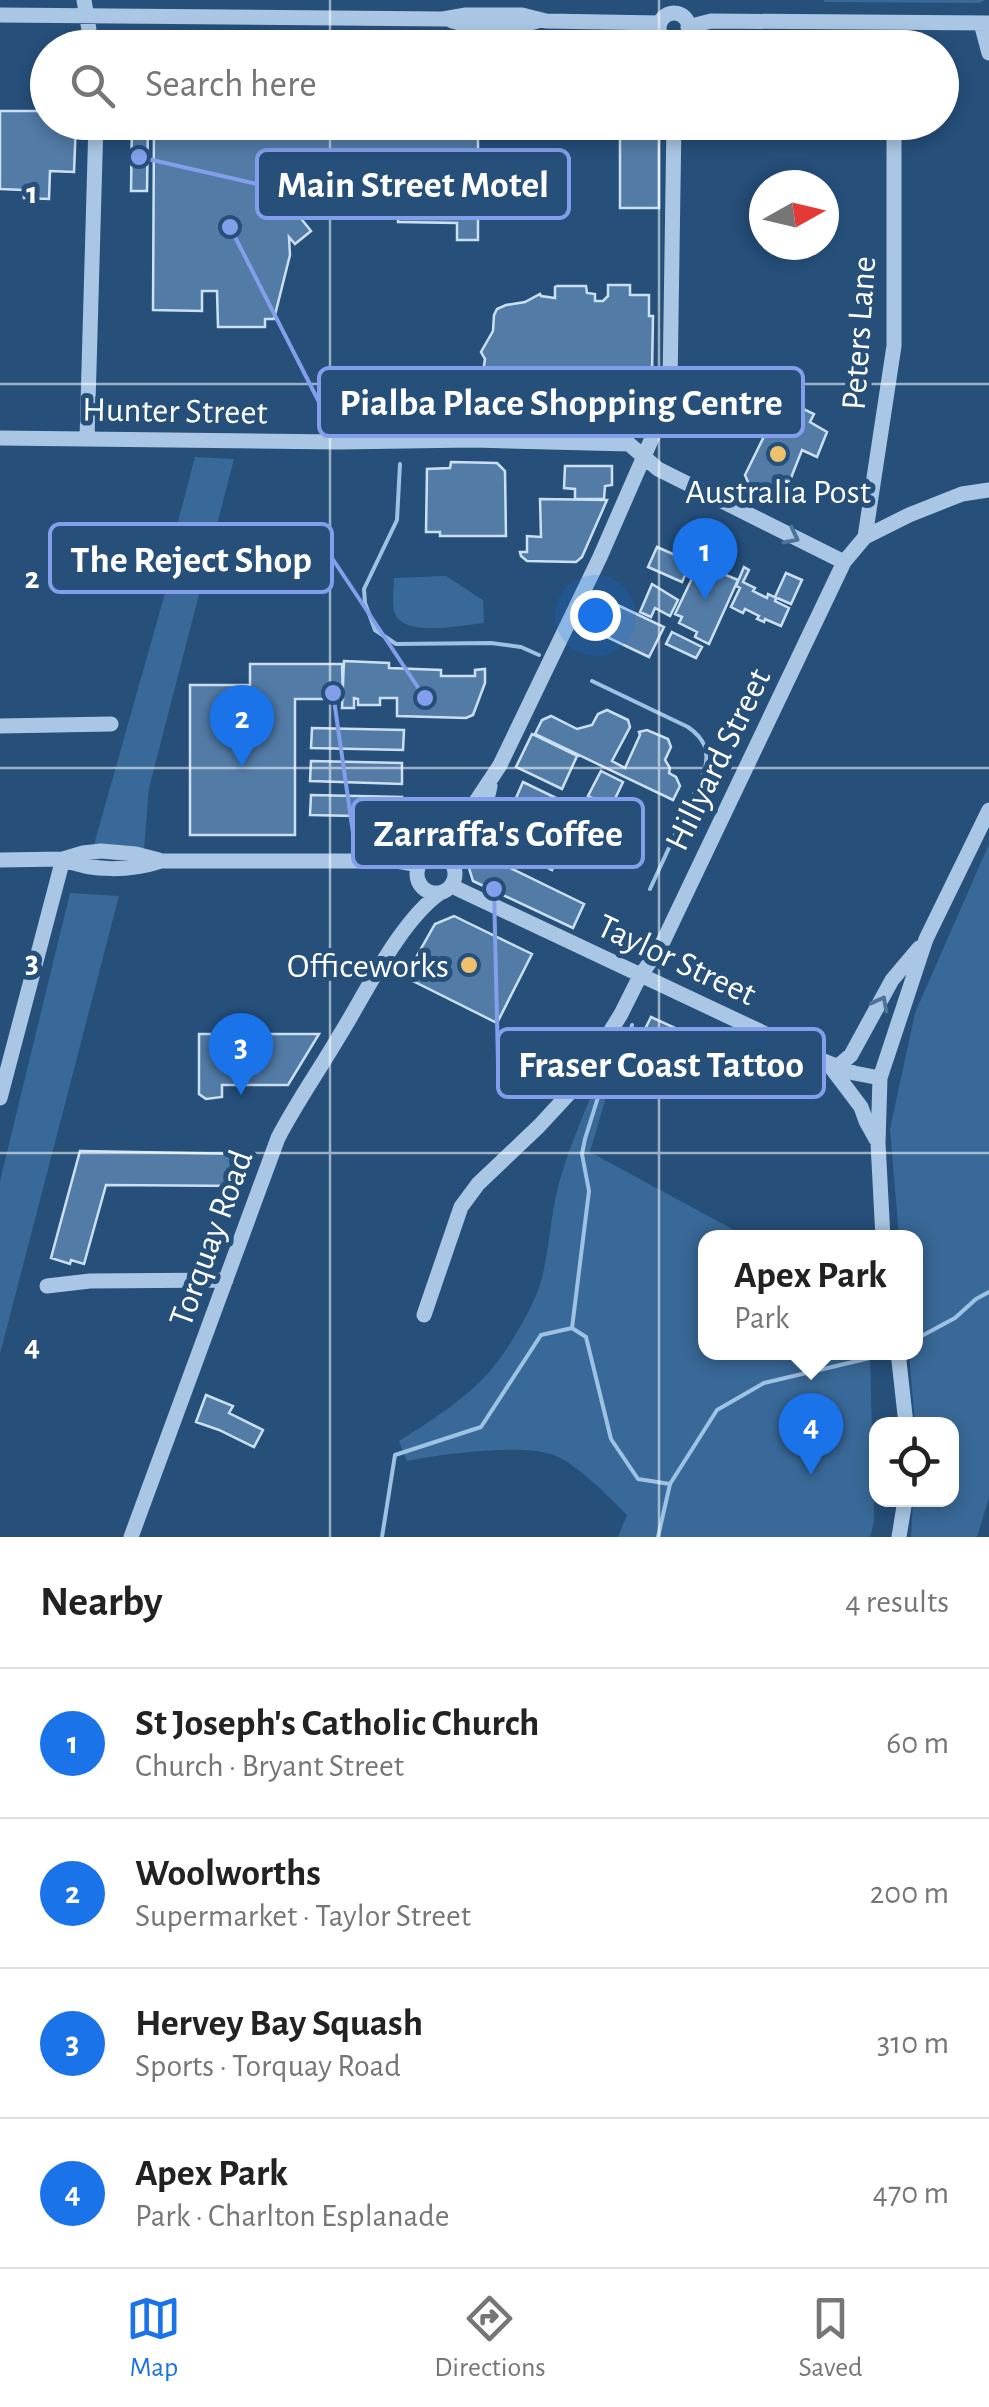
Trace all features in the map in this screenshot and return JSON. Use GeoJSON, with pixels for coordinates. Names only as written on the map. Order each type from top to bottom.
{"type":"FeatureCollection","features":[{"type":"Feature","properties":{"kind":"street"},"geometry":{"type":"LineString","coordinates":[[0,16],[85,8],[443,19],[522,15],[541,20],[669,12],[686,19],[688,28],[711,21],[985,23],[989,53]]}},
{"type":"Feature","properties":{"kind":"street"},"geometry":{"type":"LineString","coordinates":[[87,439],[95,140]]}},
{"type":"Feature","properties":{"kind":"street","name":"Torquay Road"},"geometry":{"type":"LineString","coordinates":[[408,924],[423,867],[490,782],[600,557],[666,406],[670,386],[674,140]]}},
{"type":"Feature","properties":{"kind":"street","name":"Peters Lane"},"geometry":{"type":"LineString","coordinates":[[865,537],[894,346],[894,140]]}},
{"type":"Feature","properties":{"kind":"street","name":"Hunter Street"},"geometry":{"type":"LineString","coordinates":[[0,438],[633,445],[658,468],[844,562]]}},
{"type":"Feature","properties":{"kind":"street","name":"Hillyard Street"},"geometry":{"type":"LineString","coordinates":[[424,1315],[461,1207],[478,1184],[576,1086],[660,946],[844,562],[865,537],[909,515],[962,494],[989,490]]}},
{"type":"Feature","properties":{"kind":"street"},"geometry":{"type":"LineString","coordinates":[[0,726],[111,724]]}},
{"type":"Feature","properties":{"kind":"street","name":"Torquay Road"},"geometry":{"type":"LineString","coordinates":[[131,1537],[278,1138],[408,924],[446,889],[456,873],[460,849],[487,802],[490,782]]}},
{"type":"Feature","properties":{"kind":"street"},"geometry":{"type":"LineString","coordinates":[[882,1230],[880,1078],[926,939],[989,810]]}},
{"type":"Feature","properties":{"kind":"street"},"geometry":{"type":"LineString","coordinates":[[0,860],[63,860],[100,852],[160,861],[397,861],[423,867],[447,858],[454,867]]}},
{"type":"Feature","properties":{"kind":"street"},"geometry":{"type":"LineString","coordinates":[[0,1098],[63,860]]}},
{"type":"Feature","properties":{"kind":"street","name":"Taylor Street"},"geometry":{"type":"LineString","coordinates":[[423,867],[427,892],[458,889],[832,1064],[880,1078]]}},
{"type":"Feature","properties":{"kind":"street"},"geometry":{"type":"LineString","coordinates":[[878,1143],[861,1106],[832,1064],[852,1055],[892,980],[926,939]]}},
{"type":"Feature","properties":{"kind":"street"},"geometry":{"type":"LineString","coordinates":[[47,1286],[90,1281],[226,1280]]}},
{"type":"Feature","properties":{"kind":"street"},"geometry":{"type":"LineString","coordinates":[[899,1360],[905,1417]]}},
{"type":"Feature","properties":{"kind":"street"},"geometry":{"type":"LineString","coordinates":[[900,1537],[904,1507]]}},
{"type":"Feature","properties":{"kind":"shaded area"},"geometry":{"type":"Polygon","coordinates":[[[824,0],[985,0],[980,3],[824,0]]]}},
{"type":"Feature","properties":{"kind":"shaded area"},"geometry":{"type":"Polygon","coordinates":[[[195,457],[234,459],[149,788],[144,849],[93,848],[167,586],[163,579],[195,457]]]}},
{"type":"Feature","properties":{"kind":"shaded area"},"geometry":{"type":"Polygon","coordinates":[[[446,576],[483,600],[484,623],[420,628],[399,620],[393,607],[394,578],[446,576]]]}},
{"type":"Feature","properties":{"kind":"shaded area"},"geometry":{"type":"Polygon","coordinates":[[[989,844],[989,1498],[977,1537],[911,1537],[913,1507],[959,1507],[959,1417],[914,1417],[910,1360],[923,1360],[923,1230],[898,1230],[890,1129],[915,1013],[989,844]]]}},
{"type":"Feature","properties":{"kind":"shaded area"},"geometry":{"type":"Polygon","coordinates":[[[70,893],[119,896],[0,1354],[0,1181],[70,893]]]}},
{"type":"Feature","properties":{"kind":"shaded area"},"geometry":{"type":"Polygon","coordinates":[[[595,1086],[609,1087],[590,1152],[734,1230],[698,1230],[698,1360],[870,1360],[869,1507],[874,1507],[874,1521],[870,1537],[618,1537],[627,1515],[582,1473],[554,1455],[503,1450],[407,1461],[399,1441],[480,1382],[504,1352],[531,1306],[543,1273],[562,1174],[595,1086]]]}},
{"type":"Feature","properties":{"kind":"building"},"geometry":{"type":"Polygon","coordinates":[[[0,111],[30,111],[30,140],[75,140],[74,172],[50,171],[49,199],[24,198],[23,190],[0,189],[0,111]]]}},
{"type":"Feature","properties":{"kind":"building"},"geometry":{"type":"Polygon","coordinates":[[[132,140],[148,140],[147,191],[131,191],[132,140]]]}},
{"type":"Feature","properties":{"kind":"building"},"geometry":{"type":"Polygon","coordinates":[[[154,140],[478,140],[478,240],[457,240],[457,223],[398,222],[398,203],[309,203],[309,216],[299,216],[311,231],[295,244],[289,237],[290,255],[274,319],[265,319],[265,327],[218,327],[217,291],[202,291],[202,311],[153,310],[154,140]]]}},
{"type":"Feature","properties":{"kind":"building"},"geometry":{"type":"Polygon","coordinates":[[[620,140],[659,140],[659,208],[620,208],[620,140]]]}},
{"type":"Feature","properties":{"kind":"building"},"geometry":{"type":"Polygon","coordinates":[[[608,285],[630,285],[630,295],[649,295],[649,316],[653,316],[652,373],[638,373],[638,368],[590,368],[590,373],[558,373],[557,392],[566,378],[576,379],[579,390],[552,399],[552,419],[485,419],[485,359],[481,352],[493,331],[497,309],[540,294],[555,298],[557,286],[586,286],[587,293],[595,294],[595,301],[603,301],[608,296],[608,285]]]}},
{"type":"Feature","properties":{"kind":"building"},"geometry":{"type":"Polygon","coordinates":[[[587,374],[657,376],[650,411],[586,411],[587,374]]]}},
{"type":"Feature","properties":{"kind":"building","name":"Australia Post"},"geometry":{"type":"Polygon","coordinates":[[[797,406],[814,414],[810,422],[827,432],[817,457],[802,450],[787,488],[777,483],[771,496],[750,487],[745,475],[775,414],[790,421],[797,406]]]}},
{"type":"Feature","properties":{"kind":"building"},"geometry":{"type":"Polygon","coordinates":[[[451,462],[497,463],[505,471],[506,536],[440,536],[440,532],[426,532],[427,469],[450,468],[451,462]]]}},
{"type":"Feature","properties":{"kind":"building"},"geometry":{"type":"Polygon","coordinates":[[[565,466],[612,466],[612,485],[605,486],[604,499],[575,499],[575,489],[564,488],[565,466]]]}},
{"type":"Feature","properties":{"kind":"building"},"geometry":{"type":"Polygon","coordinates":[[[540,499],[607,500],[582,557],[576,562],[527,561],[521,556],[520,552],[527,552],[527,536],[541,537],[540,499]]]}},
{"type":"Feature","properties":{"kind":"building"},"geometry":{"type":"Polygon","coordinates":[[[657,547],[691,562],[682,582],[648,567],[657,547]]]}},
{"type":"Feature","properties":{"kind":"building"},"geometry":{"type":"Polygon","coordinates":[[[744,567],[749,570],[743,582],[789,608],[781,626],[757,619],[759,616],[745,609],[743,613],[731,607],[744,567]]]}},
{"type":"Feature","properties":{"kind":"building"},"geometry":{"type":"Polygon","coordinates":[[[697,568],[738,580],[709,644],[679,623],[682,617],[675,614],[697,568]]]}},
{"type":"Feature","properties":{"kind":"building"},"geometry":{"type":"Polygon","coordinates":[[[786,573],[802,580],[791,604],[775,597],[786,573]]]}},
{"type":"Feature","properties":{"kind":"building"},"geometry":{"type":"Polygon","coordinates":[[[652,584],[678,600],[670,616],[655,608],[651,617],[640,612],[652,584]]]}},
{"type":"Feature","properties":{"kind":"building"},"geometry":{"type":"Polygon","coordinates":[[[607,600],[664,627],[649,657],[592,630],[607,600]]]}},
{"type":"Feature","properties":{"kind":"building"},"geometry":{"type":"Polygon","coordinates":[[[672,632],[702,647],[696,658],[666,644],[672,632]]]}},
{"type":"Feature","properties":{"kind":"building"},"geometry":{"type":"Polygon","coordinates":[[[344,661],[441,670],[441,676],[475,676],[475,670],[485,669],[485,683],[473,715],[466,718],[397,716],[397,698],[380,698],[380,705],[358,705],[354,698],[354,708],[342,708],[344,661]]]}},
{"type":"Feature","properties":{"kind":"building"},"geometry":{"type":"Polygon","coordinates":[[[250,664],[342,664],[343,699],[295,699],[295,835],[190,835],[190,685],[250,685],[250,664]]]}},
{"type":"Feature","properties":{"kind":"building"},"geometry":{"type":"Polygon","coordinates":[[[607,710],[628,720],[630,727],[612,761],[625,768],[639,732],[647,730],[668,739],[671,747],[665,760],[669,773],[680,786],[673,800],[535,734],[542,720],[551,716],[577,729],[592,725],[598,714],[607,710]]]}},
{"type":"Feature","properties":{"kind":"building"},"geometry":{"type":"Polygon","coordinates":[[[312,728],[404,730],[403,750],[311,748],[312,728]]]}},
{"type":"Feature","properties":{"kind":"building"},"geometry":{"type":"Polygon","coordinates":[[[532,734],[577,756],[562,789],[516,767],[532,734]]]}},
{"type":"Feature","properties":{"kind":"building"},"geometry":{"type":"Polygon","coordinates":[[[311,761],[402,763],[402,784],[310,781],[311,761]]]}},
{"type":"Feature","properties":{"kind":"building"},"geometry":{"type":"Polygon","coordinates":[[[601,771],[623,782],[611,807],[588,796],[601,771]]]}},
{"type":"Feature","properties":{"kind":"building"},"geometry":{"type":"Polygon","coordinates":[[[523,782],[575,807],[565,831],[513,805],[523,782]]]}},
{"type":"Feature","properties":{"kind":"building"},"geometry":{"type":"Polygon","coordinates":[[[311,795],[402,797],[402,817],[310,815],[311,795]]]}},
{"type":"Feature","properties":{"kind":"building"},"geometry":{"type":"Polygon","coordinates":[[[504,805],[568,836],[552,870],[532,860],[543,836],[519,825],[510,842],[491,833],[504,805]]]}},
{"type":"Feature","properties":{"kind":"building"},"geometry":{"type":"Polygon","coordinates":[[[577,813],[600,825],[597,834],[592,831],[588,840],[568,831],[577,813]]]}},
{"type":"Feature","properties":{"kind":"building"},"geometry":{"type":"Polygon","coordinates":[[[485,837],[516,853],[513,860],[505,856],[502,864],[584,904],[573,928],[473,881],[469,868],[485,837]]]}},
{"type":"Feature","properties":{"kind":"building","name":"Officeworks"},"geometry":{"type":"Polygon","coordinates":[[[454,916],[532,954],[497,1023],[405,977],[435,924],[454,916]]]}},
{"type":"Feature","properties":{"kind":"building"},"geometry":{"type":"Polygon","coordinates":[[[651,1017],[693,1036],[686,1051],[678,1055],[659,1047],[660,1041],[655,1038],[650,1043],[640,1039],[651,1017]]]}},
{"type":"Feature","properties":{"kind":"building"},"geometry":{"type":"Polygon","coordinates":[[[199,1034],[319,1034],[288,1085],[222,1085],[222,1097],[206,1099],[199,1094],[199,1034]]]}},
{"type":"Feature","properties":{"kind":"building"},"geometry":{"type":"Polygon","coordinates":[[[80,1151],[246,1154],[247,1172],[243,1186],[106,1185],[84,1264],[71,1260],[70,1264],[51,1258],[80,1151]]]}},
{"type":"Feature","properties":{"kind":"building"},"geometry":{"type":"Polygon","coordinates":[[[206,1395],[233,1406],[229,1413],[263,1430],[254,1447],[196,1422],[206,1395]]]}},
{"type":"Feature","properties":{"kind":"waterway"},"geometry":{"type":"LineString","coordinates":[[400,464],[397,520],[364,589],[375,630],[396,644],[491,643],[521,647],[539,655]]}},
{"type":"Feature","properties":{"kind":"waterway"},"geometry":{"type":"LineString","coordinates":[[592,681],[688,727],[705,746],[704,772],[650,889]]}},
{"type":"Feature","properties":{"kind":"waterway"},"geometry":{"type":"LineString","coordinates":[[572,1328],[589,1191],[582,1154],[599,1094],[632,1025]]}},
{"type":"Feature","properties":{"kind":"waterway"},"geometry":{"type":"LineString","coordinates":[[923,1335],[955,1318],[989,1292]]}},
{"type":"Feature","properties":{"kind":"waterway"},"geometry":{"type":"LineString","coordinates":[[382,1537],[395,1455],[481,1427],[541,1335],[572,1328],[586,1337],[611,1439],[638,1479],[670,1484],[717,1410],[764,1383],[861,1360]]}},
{"type":"Feature","properties":{"kind":"waterway"},"geometry":{"type":"LineString","coordinates":[[658,1537],[670,1484]]}},
{"type":"Feature","properties":{"kind":"place","name":"Main Street Motel"},"geometry":{"type":"Point","coordinates":[139,157]}},
{"type":"Feature","properties":{"kind":"place","name":"Pialba Place Shopping Centre"},"geometry":{"type":"Point","coordinates":[230,227]}},
{"type":"Feature","properties":{"kind":"place","name":"Australia Post"},"geometry":{"type":"Point","coordinates":[778,454]}},
{"type":"Feature","properties":{"kind":"place","name":"St Joseph's Catholic Church"},"geometry":{"type":"Point","coordinates":[705,600]}},
{"type":"Feature","properties":{"kind":"place","name":"Zarraffa's Coffee"},"geometry":{"type":"Point","coordinates":[333,693]}},
{"type":"Feature","properties":{"kind":"place","name":"The Reject Shop"},"geometry":{"type":"Point","coordinates":[425,698]}},
{"type":"Feature","properties":{"kind":"place","name":"Woolworths"},"geometry":{"type":"Point","coordinates":[242,767]}},
{"type":"Feature","properties":{"kind":"place","name":"Fraser Coast Tattoo"},"geometry":{"type":"Point","coordinates":[494,889]}},
{"type":"Feature","properties":{"kind":"place","name":"Officeworks"},"geometry":{"type":"Point","coordinates":[469,965]}},
{"type":"Feature","properties":{"kind":"place","name":"Hervey Bay Squash"},"geometry":{"type":"Point","coordinates":[241,1095]}},
{"type":"Feature","properties":{"kind":"place","name":"Apex Park"},"geometry":{"type":"Point","coordinates":[811,1475]}}]}
